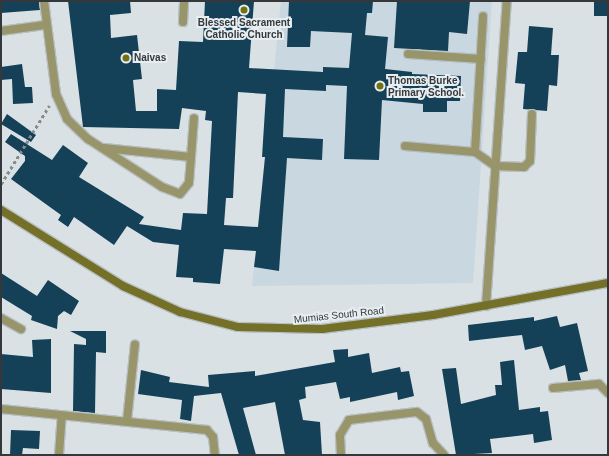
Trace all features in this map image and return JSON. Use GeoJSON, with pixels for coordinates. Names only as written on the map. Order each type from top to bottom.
{"type":"FeatureCollection","features":[{"type":"Feature","properties":{"kind":"main road","name":"Mumias South Road"},"geometry":{"type":"LineString","coordinates":[[1,210],[124,286],[180,312],[238,327],[322,329],[486,306],[608,283]]}},
{"type":"Feature","properties":{"kind":"street"},"geometry":{"type":"LineString","coordinates":[[44,1],[45,25],[56,94],[67,119],[102,148],[173,194],[186,190],[191,157],[194,118]]}},
{"type":"Feature","properties":{"kind":"street"},"geometry":{"type":"LineString","coordinates":[[183,22],[184,1]]}},
{"type":"Feature","properties":{"kind":"street"},"geometry":{"type":"LineString","coordinates":[[486,306],[507,1]]}},
{"type":"Feature","properties":{"kind":"street"},"geometry":{"type":"LineString","coordinates":[[475,152],[483,16]]}},
{"type":"Feature","properties":{"kind":"street"},"geometry":{"type":"LineString","coordinates":[[1,31],[45,25]]}},
{"type":"Feature","properties":{"kind":"street"},"geometry":{"type":"LineString","coordinates":[[408,54],[481,59]]}},
{"type":"Feature","properties":{"kind":"street"},"geometry":{"type":"LineString","coordinates":[[405,146],[475,152],[495,166],[528,165],[532,114]]}},
{"type":"Feature","properties":{"kind":"street"},"geometry":{"type":"LineString","coordinates":[[102,148],[191,157]]}},
{"type":"Feature","properties":{"kind":"street"},"geometry":{"type":"LineString","coordinates":[[1,318],[21,329]]}},
{"type":"Feature","properties":{"kind":"street"},"geometry":{"type":"LineString","coordinates":[[127,421],[135,344]]}},
{"type":"Feature","properties":{"kind":"street"},"geometry":{"type":"LineString","coordinates":[[554,388],[599,384],[608,393]]}},
{"type":"Feature","properties":{"kind":"street"},"geometry":{"type":"LineString","coordinates":[[1,409],[207,430],[213,437],[215,455]]}},
{"type":"Feature","properties":{"kind":"street"},"geometry":{"type":"LineString","coordinates":[[341,455],[340,435],[349,420],[417,412],[426,419],[433,443],[444,455]]}},
{"type":"Feature","properties":{"kind":"street"},"geometry":{"type":"LineString","coordinates":[[59,455],[62,416]]}},
{"type":"Feature","properties":{"kind":"path"},"geometry":{"type":"LineString","coordinates":[[1,184],[56,94]]}},
{"type":"Feature","properties":{"kind":"shaded area","name":"Thomas Burke Primary School."},"geometry":{"type":"Polygon","coordinates":[[[281,1],[492,1],[473,283],[252,286],[281,1]]]}},
{"type":"Feature","properties":{"kind":"building"},"geometry":{"type":"Polygon","coordinates":[[[1,1],[39,1],[40,10],[1,13],[1,1]]]}},
{"type":"Feature","properties":{"kind":"building"},"geometry":{"type":"Polygon","coordinates":[[[68,1],[130,1],[131,13],[110,15],[111,38],[137,35],[142,79],[133,80],[136,111],[157,111],[157,89],[176,90],[179,41],[203,42],[205,1],[254,1],[249,68],[323,72],[323,67],[349,68],[352,33],[311,31],[310,47],[287,47],[289,1],[373,1],[372,13],[367,13],[365,35],[388,37],[385,69],[412,72],[412,74],[461,76],[460,101],[447,101],[447,112],[423,112],[423,104],[382,100],[379,160],[344,159],[347,86],[326,85],[326,91],[285,89],[283,137],[323,139],[322,160],[287,158],[279,271],[254,267],[256,251],[224,249],[220,284],[193,282],[193,278],[176,277],[179,245],[153,242],[127,226],[114,245],[74,217],[68,227],[58,220],[61,215],[11,179],[25,161],[25,156],[5,142],[11,134],[52,160],[63,145],[88,163],[79,177],[144,217],[139,224],[181,230],[183,213],[207,214],[212,121],[205,120],[206,111],[182,108],[179,129],[83,127],[68,1]],[[238,92],[233,198],[226,198],[224,225],[258,227],[265,157],[262,157],[266,94],[238,92]]]}},
{"type":"Feature","properties":{"kind":"building"},"geometry":{"type":"Polygon","coordinates":[[[397,1],[470,1],[467,34],[449,32],[448,51],[394,48],[397,1]]]}},
{"type":"Feature","properties":{"kind":"building"},"geometry":{"type":"Polygon","coordinates":[[[594,1],[608,1],[608,16],[594,16],[594,1]]]}},
{"type":"Feature","properties":{"kind":"building"},"geometry":{"type":"Polygon","coordinates":[[[529,26],[553,28],[551,55],[559,55],[557,86],[549,85],[547,111],[523,109],[525,84],[515,83],[518,52],[527,52],[529,26]]]}},
{"type":"Feature","properties":{"kind":"building"},"geometry":{"type":"Polygon","coordinates":[[[22,64],[25,87],[32,87],[33,103],[13,104],[12,79],[1,80],[1,67],[22,64]]]}},
{"type":"Feature","properties":{"kind":"building"},"geometry":{"type":"Polygon","coordinates":[[[7,114],[36,135],[31,142],[1,124],[7,114]]]}},
{"type":"Feature","properties":{"kind":"building"},"geometry":{"type":"Polygon","coordinates":[[[1,273],[37,296],[48,280],[79,301],[71,315],[64,311],[58,316],[57,329],[31,320],[32,316],[1,297],[1,273]]]}},
{"type":"Feature","properties":{"kind":"building"},"geometry":{"type":"Polygon","coordinates":[[[557,316],[560,327],[577,323],[588,371],[579,373],[581,380],[568,381],[565,365],[550,370],[542,346],[525,350],[522,335],[469,341],[468,325],[534,317],[534,321],[557,316]]]}},
{"type":"Feature","properties":{"kind":"building"},"geometry":{"type":"Polygon","coordinates":[[[70,331],[106,331],[106,353],[96,352],[95,413],[73,411],[74,344],[86,345],[86,339],[70,331]]]}},
{"type":"Feature","properties":{"kind":"building"},"geometry":{"type":"Polygon","coordinates":[[[51,339],[51,393],[1,389],[1,354],[33,357],[32,340],[51,339]]]}},
{"type":"Feature","properties":{"kind":"building"},"geometry":{"type":"Polygon","coordinates":[[[348,349],[348,357],[369,353],[372,373],[400,367],[401,372],[409,371],[414,396],[398,400],[397,392],[350,402],[350,397],[340,399],[336,382],[305,387],[306,398],[299,400],[303,420],[320,422],[322,455],[285,455],[275,402],[243,408],[256,455],[239,455],[221,393],[194,396],[191,421],[180,419],[182,400],[138,394],[141,370],[170,377],[169,382],[209,387],[208,375],[255,371],[255,376],[335,362],[333,350],[348,349]]]}},
{"type":"Feature","properties":{"kind":"building"},"geometry":{"type":"Polygon","coordinates":[[[514,360],[519,410],[540,407],[540,412],[548,411],[552,440],[534,443],[533,434],[490,439],[492,453],[456,455],[442,369],[456,368],[461,404],[496,395],[495,385],[502,385],[500,362],[514,360]]]}},
{"type":"Feature","properties":{"kind":"building"},"geometry":{"type":"Polygon","coordinates":[[[11,430],[40,431],[39,449],[23,448],[22,455],[10,455],[11,430]]]}},
{"type":"Feature","properties":{"kind":"place","name":"Blessed Sacrament Catholic Church"},"geometry":{"type":"Point","coordinates":[244,10]}},
{"type":"Feature","properties":{"kind":"place","name":"Naivas"},"geometry":{"type":"Point","coordinates":[126,58]}},
{"type":"Feature","properties":{"kind":"place","name":"Thomas Burke Primary School."},"geometry":{"type":"Point","coordinates":[380,86]}}]}
